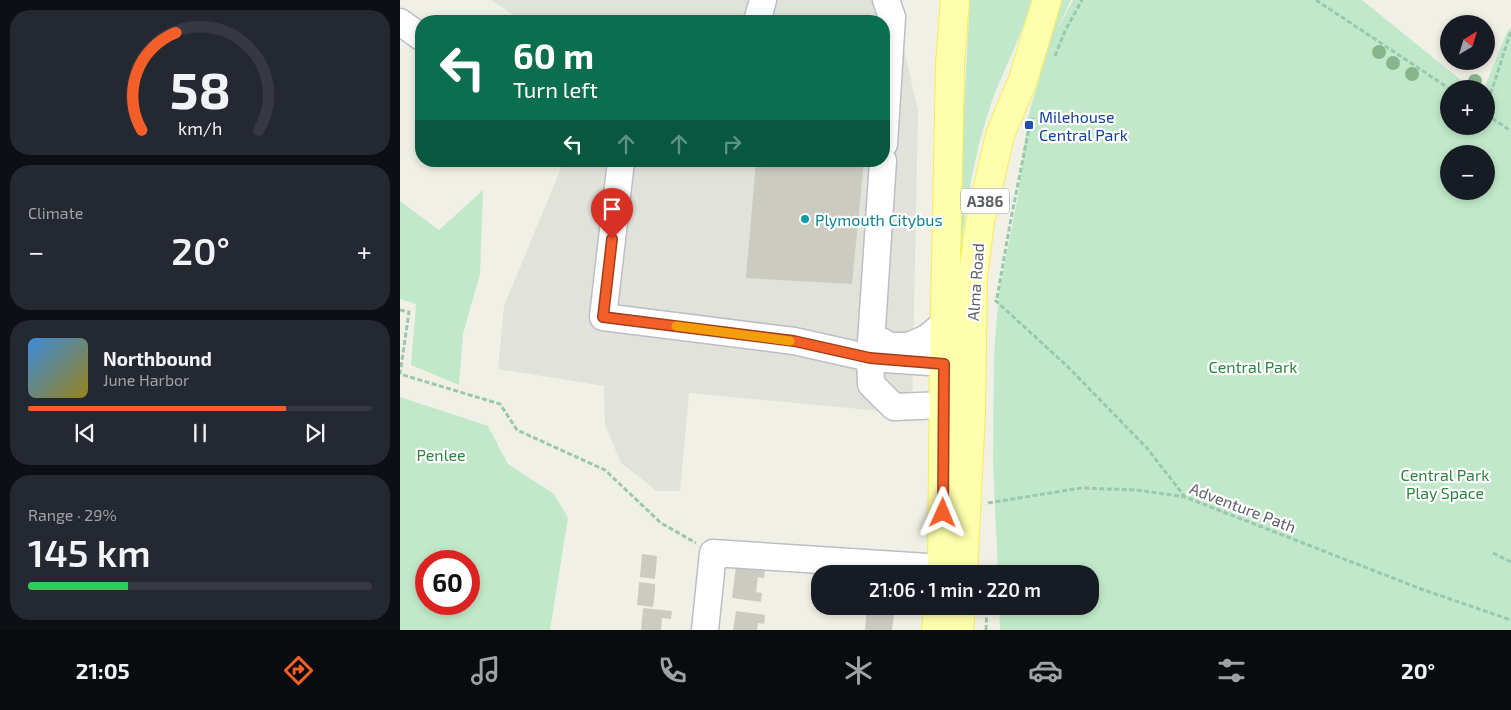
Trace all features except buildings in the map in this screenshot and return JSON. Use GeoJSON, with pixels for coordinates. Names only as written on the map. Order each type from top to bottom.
{"type":"FeatureCollection","features":[{"type":"Feature","properties":{"kind":"main road","name":"Alma Road"},"geometry":{"type":"LineString","coordinates":[[941,0],[950,64]]}},
{"type":"Feature","properties":{"kind":"main road","name":"Alma Road"},"geometry":{"type":"LineString","coordinates":[[949,565],[944,364],[950,64],[955,0]]}},
{"type":"Feature","properties":{"kind":"main road","name":"Alma Road"},"geometry":{"type":"LineString","coordinates":[[952,565],[966,529],[971,354],[984,294],[973,275],[980,222],[1000,135],[1023,80],[1047,0]]}},
{"type":"Feature","properties":{"kind":"main road"},"geometry":{"type":"LineString","coordinates":[[936,630],[938,615]]}},
{"type":"Feature","properties":{"kind":"main road"},"geometry":{"type":"LineString","coordinates":[[958,630],[960,615]]}},
{"type":"Feature","properties":{"kind":"street"},"geometry":{"type":"LineString","coordinates":[[758,15],[762,0]]}},
{"type":"Feature","properties":{"kind":"street"},"geometry":{"type":"LineString","coordinates":[[886,0],[892,17],[890,49]]}},
{"type":"Feature","properties":{"kind":"street"},"geometry":{"type":"LineString","coordinates":[[400,22],[415,33]]}},
{"type":"Feature","properties":{"kind":"street"},"geometry":{"type":"LineString","coordinates":[[620,167],[603,317],[794,341],[870,358],[944,364],[971,354]]}},
{"type":"Feature","properties":{"kind":"street"},"geometry":{"type":"LineString","coordinates":[[883,167],[870,358],[871,384],[894,406],[944,404],[970,411]]}},
{"type":"Feature","properties":{"kind":"street"},"geometry":{"type":"LineString","coordinates":[[872,330],[887,346],[909,346],[927,338],[945,323]]}},
{"type":"Feature","properties":{"kind":"street"},"geometry":{"type":"LineString","coordinates":[[705,630],[714,553],[862,565]]}},
{"type":"Feature","properties":{"kind":"path"},"geometry":{"type":"LineString","coordinates":[[1052,65],[1065,31],[1082,0]]}},
{"type":"Feature","properties":{"kind":"path"},"geometry":{"type":"LineString","coordinates":[[1316,0],[1440,82]]}},
{"type":"Feature","properties":{"kind":"path"},"geometry":{"type":"LineString","coordinates":[[1324,6],[1325,0]]}},
{"type":"Feature","properties":{"kind":"path"},"geometry":{"type":"LineString","coordinates":[[1495,80],[1511,31]]}},
{"type":"Feature","properties":{"kind":"path"},"geometry":{"type":"LineString","coordinates":[[984,294],[1010,224],[1028,133],[1034,116]]}},
{"type":"Feature","properties":{"kind":"path"},"geometry":{"type":"LineString","coordinates":[[1495,120],[1511,131]]}},
{"type":"Feature","properties":{"kind":"path"},"geometry":{"type":"LineString","coordinates":[[984,294],[996,310]]}},
{"type":"Feature","properties":{"kind":"path"},"geometry":{"type":"LineString","coordinates":[[984,294],[1067,366],[1146,447],[1185,497]]}},
{"type":"Feature","properties":{"kind":"path"},"geometry":{"type":"LineString","coordinates":[[400,310],[409,312],[400,374],[500,404],[517,430],[605,470],[661,523],[714,553]]}},
{"type":"Feature","properties":{"kind":"path","name":"Adventure Path"},"geometry":{"type":"LineString","coordinates":[[966,529],[988,503],[1081,488],[1137,490],[1185,497],[1421,590],[1511,620]]}},
{"type":"Feature","properties":{"kind":"path"},"geometry":{"type":"LineString","coordinates":[[1493,552],[1511,562]]}},
{"type":"Feature","properties":{"kind":"path"},"geometry":{"type":"LineString","coordinates":[[986,630],[987,615]]}},
{"type":"Feature","properties":{"kind":"shaded area"},"geometry":{"type":"Polygon","coordinates":[[[491,0],[893,0],[918,111],[912,414],[689,393],[680,491],[657,491],[621,463],[605,425],[604,386],[498,369],[504,306],[562,167],[890,167],[890,15],[513,15],[491,0]]]}},
{"type":"Feature","properties":{"kind":"green space"},"geometry":{"type":"Polygon","coordinates":[[[970,0],[1031,0],[1023,27],[984,125],[966,211],[958,276],[962,142],[970,0]]]}},
{"type":"Feature","properties":{"kind":"green space","name":"Central Park"},"geometry":{"type":"Polygon","coordinates":[[[1062,0],[1071,0],[1057,30],[1073,0],[1362,0],[1440,63],[1440,70],[1449,70],[1461,80],[1440,80],[1440,135],[1495,135],[1495,80],[1488,80],[1492,70],[1495,70],[1495,62],[1506,34],[1511,27],[1511,630],[1000,630],[999,615],[1099,615],[1099,565],[998,565],[993,463],[994,354],[999,292],[1018,196],[1028,117],[1062,0]]]}},
{"type":"Feature","properties":{"kind":"green space"},"geometry":{"type":"Polygon","coordinates":[[[483,190],[480,274],[463,334],[459,385],[411,365],[416,304],[400,299],[400,201],[439,230],[483,190]]]}},
{"type":"Feature","properties":{"kind":"green space","name":"Penlee"},"geometry":{"type":"Polygon","coordinates":[[[400,397],[488,426],[508,464],[554,494],[568,518],[550,630],[400,630],[400,397]]]}},
{"type":"Feature","properties":{"kind":"slow traffic"},"geometry":{"type":"LineString","coordinates":[[676,326],[790,341]]}},
{"type":"Feature","properties":{"kind":"place","name":"Milehouse Central Park"},"geometry":{"type":"Point","coordinates":[1029,125]}},
{"type":"Feature","properties":{"kind":"place","name":"Plymouth Citybus"},"geometry":{"type":"Point","coordinates":[805,219]}},
{"type":"Feature","properties":{"kind":"route"},"geometry":{"type":"LineString","coordinates":[[612,239],[603,317],[794,341],[870,358],[944,364],[943,513]]}},
{"type":"Feature","properties":{"kind":"park label","name":"Central Park Play Space"},"geometry":{"type":"Point","coordinates":[1445,483]}}]}
